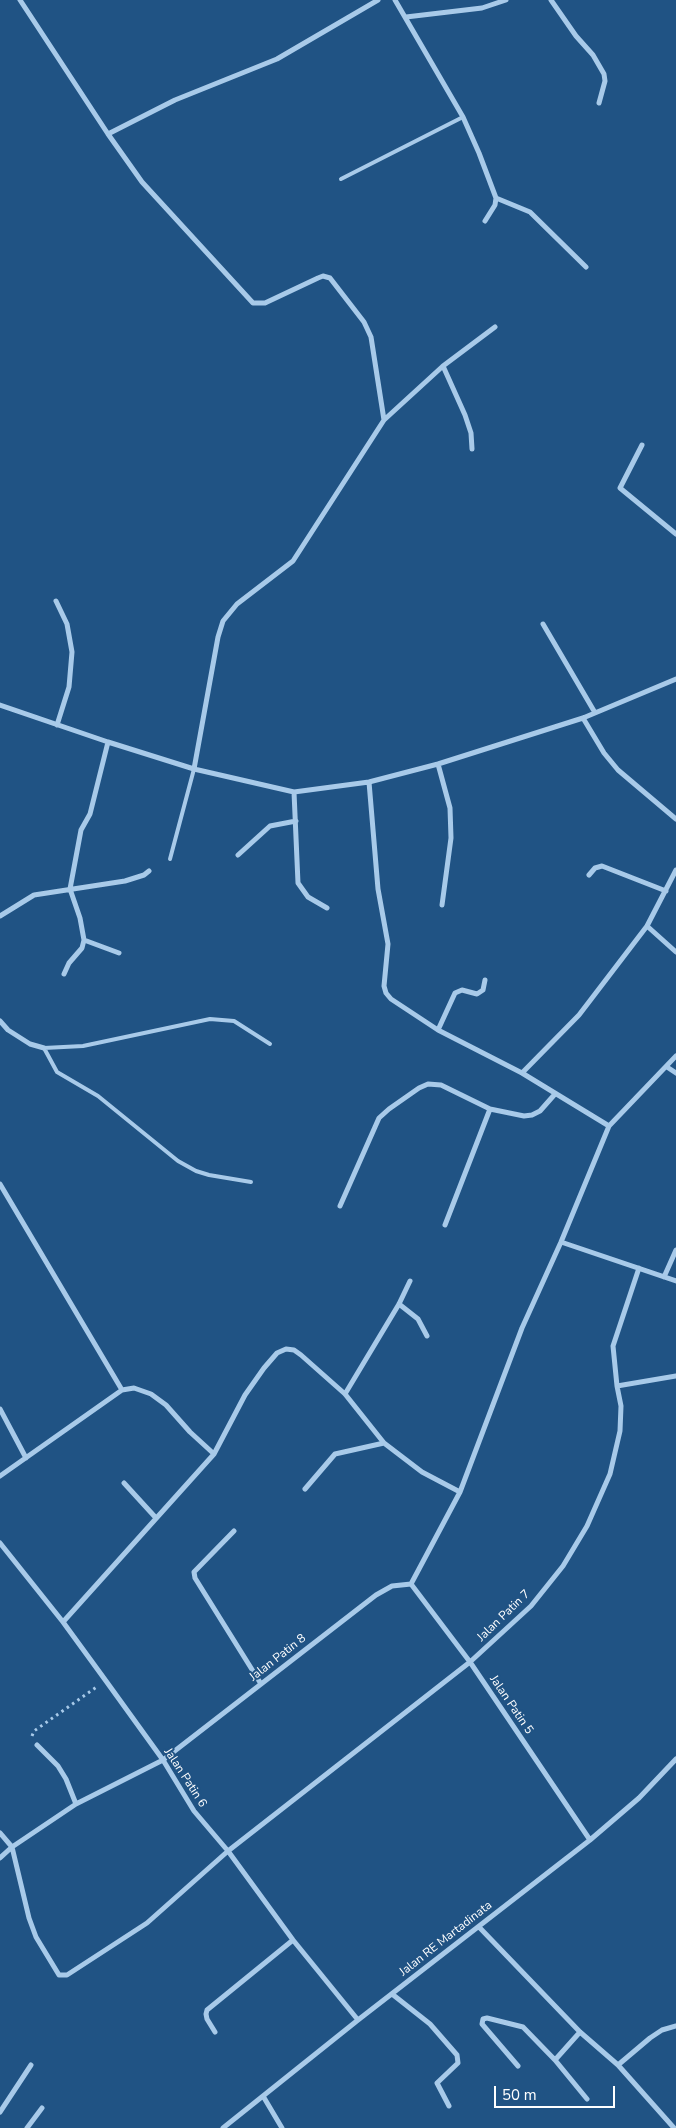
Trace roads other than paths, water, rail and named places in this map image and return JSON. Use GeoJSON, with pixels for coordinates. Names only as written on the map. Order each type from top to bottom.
{"type":"FeatureCollection","features":[{"type":"Feature","properties":{"kind":"street"},"geometry":{"type":"LineString","coordinates":[[20,0],[108,134],[149,191],[253,303],[265,303],[323,276],[330,278],[364,322],[371,337],[384,420]]}},
{"type":"Feature","properties":{"kind":"street"},"geometry":{"type":"LineString","coordinates":[[108,134],[175,100],[277,59],[378,0]]}},
{"type":"Feature","properties":{"kind":"street"},"geometry":{"type":"LineString","coordinates":[[395,0],[463,117],[479,153],[496,198],[495,205],[485,221]]}},
{"type":"Feature","properties":{"kind":"street"},"geometry":{"type":"LineString","coordinates":[[406,17],[482,8],[506,0]]}},
{"type":"Feature","properties":{"kind":"street"},"geometry":{"type":"LineString","coordinates":[[551,0],[576,36],[593,56],[604,74],[605,81],[599,103]]}},
{"type":"Feature","properties":{"kind":"street"},"geometry":{"type":"LineString","coordinates":[[496,198],[530,212],[586,267]]}},
{"type":"Feature","properties":{"kind":"street"},"geometry":{"type":"LineString","coordinates":[[194,769],[218,637],[223,621],[237,604],[293,561],[384,420],[443,366],[495,327]]}},
{"type":"Feature","properties":{"kind":"street"},"geometry":{"type":"LineString","coordinates":[[443,366],[465,415],[471,433],[472,450]]}},
{"type":"Feature","properties":{"kind":"street"},"geometry":{"type":"LineString","coordinates":[[642,445],[620,488],[676,534]]}},
{"type":"Feature","properties":{"kind":"street"},"geometry":{"type":"LineString","coordinates":[[56,601],[67,624],[72,652],[69,688],[57,725]]}},
{"type":"Feature","properties":{"kind":"street"},"geometry":{"type":"LineString","coordinates":[[544,624],[594,711]]}},
{"type":"Feature","properties":{"kind":"street"},"geometry":{"type":"LineString","coordinates":[[0,704],[57,725],[194,769],[294,792],[368,782],[438,764],[583,718],[594,711],[676,679]]}},
{"type":"Feature","properties":{"kind":"street"},"geometry":{"type":"LineString","coordinates":[[583,718],[604,753],[618,770],[676,818]]}},
{"type":"Feature","properties":{"kind":"street"},"geometry":{"type":"LineString","coordinates":[[64,974],[69,963],[82,948],[84,940],[80,918],[70,889],[81,830],[90,814],[108,742]]}},
{"type":"Feature","properties":{"kind":"street"},"geometry":{"type":"LineString","coordinates":[[438,764],[450,808],[451,838],[442,905]]}},
{"type":"Feature","properties":{"kind":"street"},"geometry":{"type":"LineString","coordinates":[[368,782],[378,889],[388,944],[384,986],[391,999],[438,1030],[522,1072],[609,1126]]}},
{"type":"Feature","properties":{"kind":"street"},"geometry":{"type":"LineString","coordinates":[[294,792],[298,883],[308,897],[327,908]]}},
{"type":"Feature","properties":{"kind":"street"},"geometry":{"type":"LineString","coordinates":[[238,855],[270,826],[296,821]]}},
{"type":"Feature","properties":{"kind":"street"},"geometry":{"type":"LineString","coordinates":[[589,874],[598,866],[602,866],[666,890]]}},
{"type":"Feature","properties":{"kind":"street"},"geometry":{"type":"LineString","coordinates":[[522,1072],[579,1016],[646,926],[676,870]]}},
{"type":"Feature","properties":{"kind":"street"},"geometry":{"type":"LineString","coordinates":[[0,916],[34,895],[124,882],[144,875],[149,871]]}},
{"type":"Feature","properties":{"kind":"street"},"geometry":{"type":"LineString","coordinates":[[646,926],[676,952]]}},
{"type":"Feature","properties":{"kind":"street"},"geometry":{"type":"LineString","coordinates":[[84,940],[119,953]]}},
{"type":"Feature","properties":{"kind":"street"},"geometry":{"type":"LineString","coordinates":[[438,1030],[455,993],[462,990],[477,994],[483,990],[485,980]]}},
{"type":"Feature","properties":{"kind":"street"},"geometry":{"type":"LineString","coordinates":[[0,1021],[8,1030],[30,1044],[44,1048]]}},
{"type":"Feature","properties":{"kind":"street"},"geometry":{"type":"LineString","coordinates":[[411,1584],[460,1492],[522,1328],[561,1242],[609,1126],[676,1056]]}},
{"type":"Feature","properties":{"kind":"street"},"geometry":{"type":"LineString","coordinates":[[667,1067],[676,1073]]}},
{"type":"Feature","properties":{"kind":"street"},"geometry":{"type":"LineString","coordinates":[[340,1206],[379,1118],[419,1088],[428,1084],[441,1086],[490,1109],[524,1116],[540,1111],[555,1094]]}},
{"type":"Feature","properties":{"kind":"street"},"geometry":{"type":"LineString","coordinates":[[445,1224],[490,1109]]}},
{"type":"Feature","properties":{"kind":"street"},"geometry":{"type":"LineString","coordinates":[[0,1184],[2,1194],[122,1390]]}},
{"type":"Feature","properties":{"kind":"street"},"geometry":{"type":"LineString","coordinates":[[561,1242],[676,1281]]}},
{"type":"Feature","properties":{"kind":"street"},"geometry":{"type":"LineString","coordinates":[[664,1277],[676,1250]]}},
{"type":"Feature","properties":{"kind":"street","name":"Jalan Patin 7"},"geometry":{"type":"LineString","coordinates":[[12,1847],[29,1918],[36,1938],[59,1975],[63,1976],[148,1923],[228,1851],[470,1662],[531,1606],[563,1566],[587,1526],[610,1474],[620,1431],[622,1406],[617,1386],[613,1346],[639,1268]]}},
{"type":"Feature","properties":{"kind":"street"},"geometry":{"type":"LineString","coordinates":[[345,1394],[399,1304],[410,1281]]}},
{"type":"Feature","properties":{"kind":"street"},"geometry":{"type":"LineString","coordinates":[[399,1304],[418,1319],[427,1336]]}},
{"type":"Feature","properties":{"kind":"street"},"geometry":{"type":"LineString","coordinates":[[63,1622],[214,1454],[245,1395],[277,1353],[286,1349],[294,1350],[345,1394],[384,1442],[422,1472],[460,1492]]}},
{"type":"Feature","properties":{"kind":"street"},"geometry":{"type":"LineString","coordinates":[[617,1386],[676,1376]]}},
{"type":"Feature","properties":{"kind":"street"},"geometry":{"type":"LineString","coordinates":[[0,1476],[122,1390],[140,1389],[151,1394],[166,1405],[190,1432],[214,1454]]}},
{"type":"Feature","properties":{"kind":"street"},"geometry":{"type":"LineString","coordinates":[[0,1409],[26,1458]]}},
{"type":"Feature","properties":{"kind":"street"},"geometry":{"type":"LineString","coordinates":[[305,1488],[335,1454],[384,1442]]}},
{"type":"Feature","properties":{"kind":"street"},"geometry":{"type":"LineString","coordinates":[[124,1482],[156,1518]]}},
{"type":"Feature","properties":{"kind":"street"},"geometry":{"type":"LineString","coordinates":[[234,1531],[194,1572],[195,1578],[261,1684]]}},
{"type":"Feature","properties":{"kind":"street","name":"Jalan Patin 6"},"geometry":{"type":"LineString","coordinates":[[0,1544],[63,1622],[106,1681],[163,1760],[194,1811],[228,1851],[294,1940],[358,2020]]}},
{"type":"Feature","properties":{"kind":"street","name":"Jalan Patin 5"},"geometry":{"type":"LineString","coordinates":[[411,1584],[470,1662],[590,1840]]}},
{"type":"Feature","properties":{"kind":"street","name":"Jalan Patin 8"},"geometry":{"type":"LineString","coordinates":[[0,1858],[12,1847],[76,1804],[163,1760],[376,1595],[392,1586],[411,1584]]}},
{"type":"Feature","properties":{"kind":"street"},"geometry":{"type":"LineString","coordinates":[[37,1745],[58,1766],[66,1779],[76,1804]]}},
{"type":"Feature","properties":{"kind":"street","name":"Jalan RE Martadinata"},"geometry":{"type":"LineString","coordinates":[[223,2128],[358,2020],[590,1840],[639,1798],[676,1759]]}},
{"type":"Feature","properties":{"kind":"street"},"geometry":{"type":"LineString","coordinates":[[0,1833],[12,1847]]}},
{"type":"Feature","properties":{"kind":"street"},"geometry":{"type":"LineString","coordinates":[[479,1927],[580,2032],[618,2065],[674,2128]]}},
{"type":"Feature","properties":{"kind":"street"},"geometry":{"type":"LineString","coordinates":[[215,2032],[207,2019],[207,2010],[294,1940]]}},
{"type":"Feature","properties":{"kind":"street"},"geometry":{"type":"LineString","coordinates":[[392,1994],[430,2024],[457,2054],[458,2063],[437,2083],[449,2106]]}},
{"type":"Feature","properties":{"kind":"street"},"geometry":{"type":"LineString","coordinates":[[518,2066],[482,2024],[483,2019],[487,2018],[520,2026],[555,2060],[587,2099]]}},
{"type":"Feature","properties":{"kind":"street"},"geometry":{"type":"LineString","coordinates":[[618,2065],[650,2038],[662,2030],[676,2026]]}},
{"type":"Feature","properties":{"kind":"street"},"geometry":{"type":"LineString","coordinates":[[555,2060],[580,2032]]}},
{"type":"Feature","properties":{"kind":"street"},"geometry":{"type":"LineString","coordinates":[[0,2112],[31,2065]]}},
{"type":"Feature","properties":{"kind":"street"},"geometry":{"type":"LineString","coordinates":[[263,2096],[282,2128]]}},
{"type":"Feature","properties":{"kind":"street"},"geometry":{"type":"LineString","coordinates":[[28,2128],[42,2108]]}},
{"type":"Feature","properties":{"kind":"lane"},"geometry":{"type":"LineString","coordinates":[[341,179],[463,117]]}},
{"type":"Feature","properties":{"kind":"lane"},"geometry":{"type":"LineString","coordinates":[[170,859],[194,769]]}},
{"type":"Feature","properties":{"kind":"lane"},"geometry":{"type":"LineString","coordinates":[[251,1182],[209,1175],[196,1171],[178,1161],[98,1096],[57,1072],[44,1048],[83,1046],[210,1019],[234,1021],[270,1044]]}}]}
